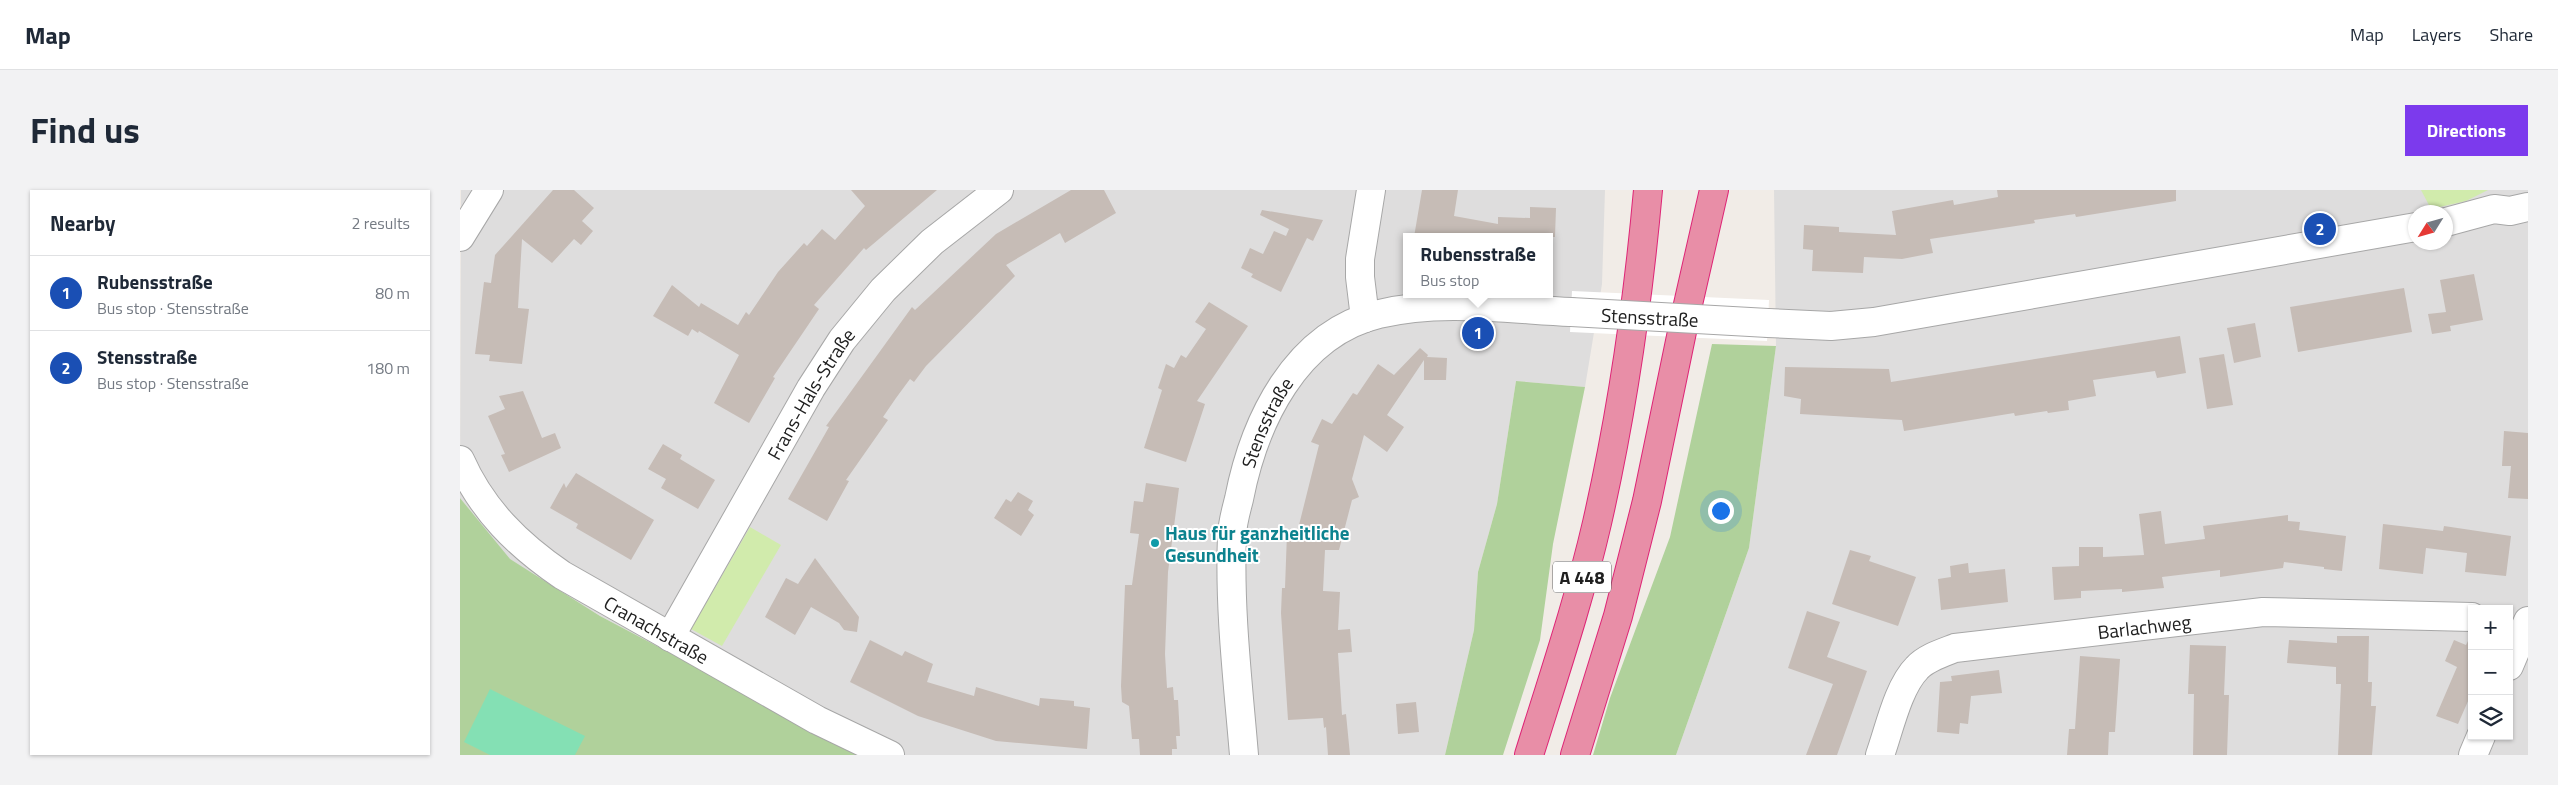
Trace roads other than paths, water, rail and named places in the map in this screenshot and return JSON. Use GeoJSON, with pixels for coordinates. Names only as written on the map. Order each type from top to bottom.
{"type":"FeatureCollection","features":[{"type":"Feature","properties":{"kind":"highway","name":"A 448"},"geometry":{"type":"LineString","coordinates":[[1529,755],[1569,626],[1597,523],[1622,395],[1640,285],[1648,190]]}},
{"type":"Feature","properties":{"kind":"highway","name":"A 448"},"geometry":{"type":"LineString","coordinates":[[1575,755],[1618,616],[1647,501],[1684,322],[1697,190]]}},
{"type":"Feature","properties":{"kind":"highway"},"geometry":{"type":"LineString","coordinates":[[1684,322],[1714,190]]}},
{"type":"Feature","properties":{"kind":"street"},"geometry":{"type":"LineString","coordinates":[[460,237],[489,190]]}},
{"type":"Feature","properties":{"kind":"street","name":"Frans-Hals-Straße"},"geometry":{"type":"LineString","coordinates":[[670,637],[811,388],[842,340],[883,290],[932,242],[999,190]]}},
{"type":"Feature","properties":{"kind":"street"},"geometry":{"type":"LineString","coordinates":[[1365,318],[1360,277],[1360,259],[1371,190]]}},
{"type":"Feature","properties":{"kind":"street"},"geometry":{"type":"LineString","coordinates":[[2453,219],[2503,200],[2510,211],[2528,207]]}},
{"type":"Feature","properties":{"kind":"street","name":"Stensstraße"},"geometry":{"type":"LineString","coordinates":[[1244,755],[1232,598],[1232,534],[1243,477],[1264,416],[1297,366],[1323,340],[1365,318],[1392,311],[1431,307],[1571,312],[1831,326],[1874,322],[2408,228]]}},
{"type":"Feature","properties":{"kind":"street","name":"Cranachstraße"},"geometry":{"type":"LineString","coordinates":[[460,460],[495,518],[532,554],[562,576],[817,720],[890,755]]}},
{"type":"Feature","properties":{"kind":"street"},"geometry":{"type":"LineString","coordinates":[[2513,612],[2528,610]]}},
{"type":"Feature","properties":{"kind":"street","name":"Barlachweg"},"geometry":{"type":"LineString","coordinates":[[1880,755],[1908,680],[1917,667],[1938,654],[1955,648],[2263,612],[2468,617]]}},
{"type":"Feature","properties":{"kind":"street"},"geometry":{"type":"LineString","coordinates":[[2513,657],[2528,621]]}},
{"type":"Feature","properties":{"kind":"street"},"geometry":{"type":"LineString","coordinates":[[2473,755],[2479,740]]}},
{"type":"Feature","properties":{"kind":"place","name":"Stensstraße"},"geometry":{"type":"Point","coordinates":[2320,229]}},
{"type":"Feature","properties":{"kind":"place","name":"Rubensstraße"},"geometry":{"type":"Point","coordinates":[1478,333]}},
{"type":"Feature","properties":{"kind":"place","name":"Haus für ganzheitliche Gesundheit"},"geometry":{"type":"Point","coordinates":[1155,543]}}]}
